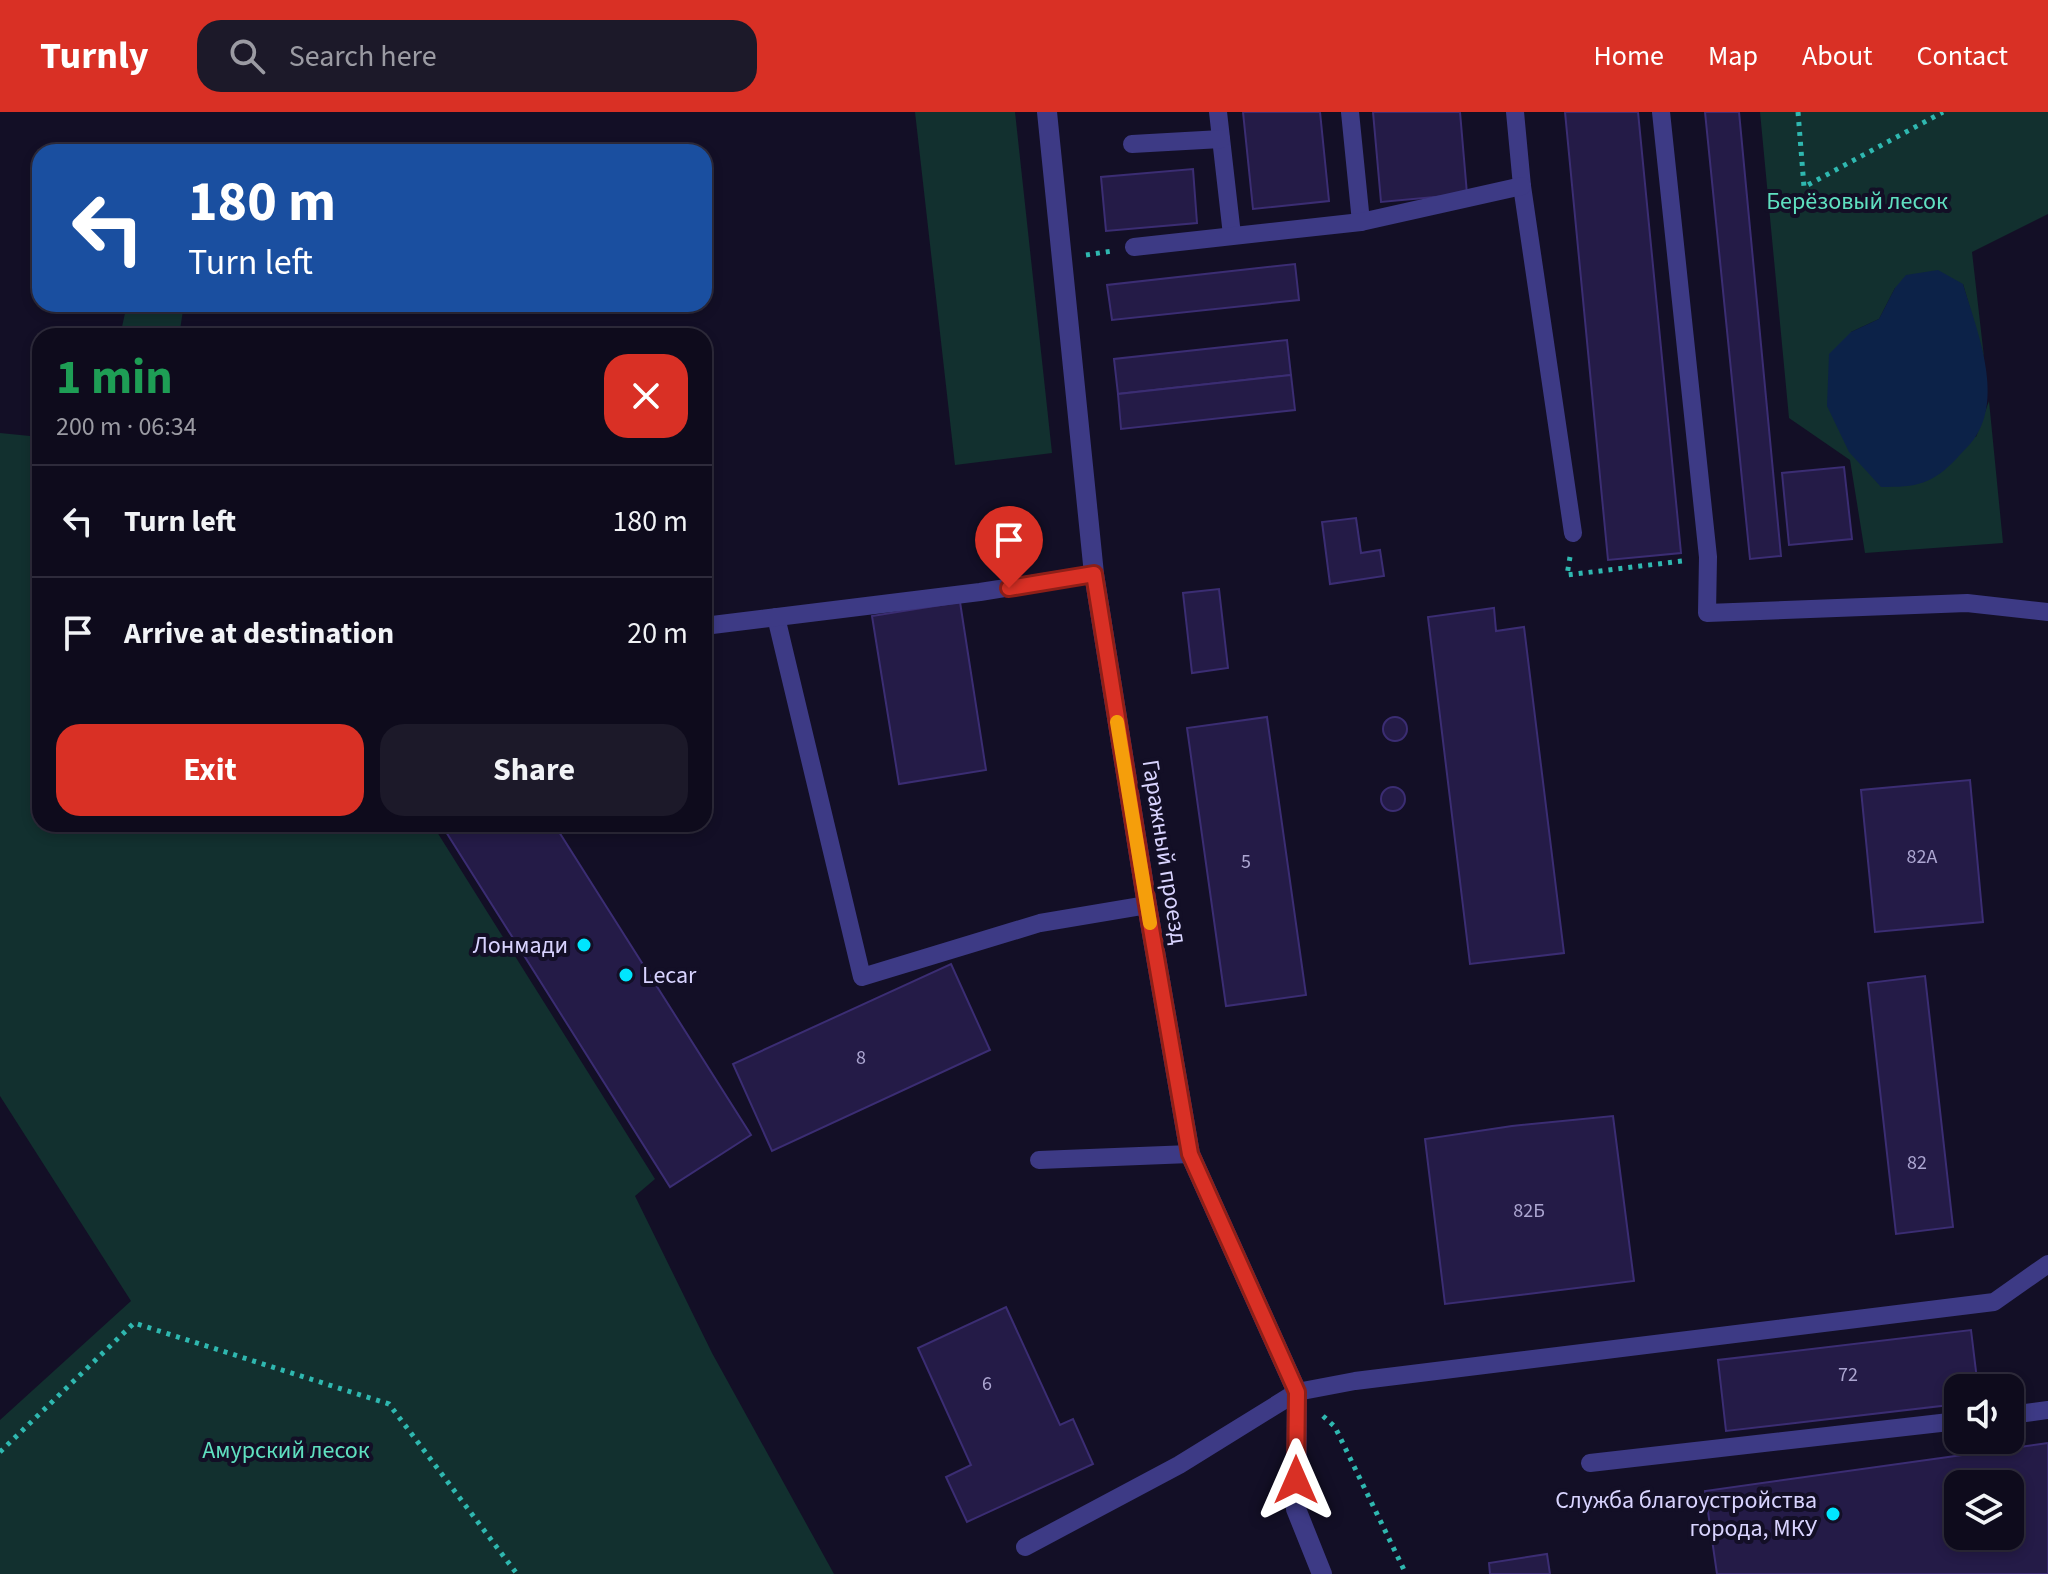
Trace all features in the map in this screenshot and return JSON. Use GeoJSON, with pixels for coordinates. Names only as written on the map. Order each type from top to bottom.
{"type":"FeatureCollection","features":[{"type":"Feature","properties":{"kind":"street","name":"Гаражный проезд"},"geometry":{"type":"LineString","coordinates":[[1047,112],[1094,574],[1190,1154],[1297,1392],[1296,1509],[1322,1574]]}},
{"type":"Feature","properties":{"kind":"lane"},"geometry":{"type":"LineString","coordinates":[[1218,112],[1232,235]]}},
{"type":"Feature","properties":{"kind":"lane"},"geometry":{"type":"LineString","coordinates":[[1350,112],[1361,222]]}},
{"type":"Feature","properties":{"kind":"lane"},"geometry":{"type":"LineString","coordinates":[[1515,112],[1522,186],[1573,533]]}},
{"type":"Feature","properties":{"kind":"lane"},"geometry":{"type":"LineString","coordinates":[[1661,112],[1708,557],[1707,613],[1967,603],[2048,612]]}},
{"type":"Feature","properties":{"kind":"lane"},"geometry":{"type":"LineString","coordinates":[[1132,144],[1221,139]]}},
{"type":"Feature","properties":{"kind":"lane"},"geometry":{"type":"LineString","coordinates":[[1134,247],[1361,222],[1522,186]]}},
{"type":"Feature","properties":{"kind":"lane"},"geometry":{"type":"LineString","coordinates":[[712,625],[980,592],[1094,574]]}},
{"type":"Feature","properties":{"kind":"lane"},"geometry":{"type":"LineString","coordinates":[[776,617],[862,977],[1040,923],[1147,905]]}},
{"type":"Feature","properties":{"kind":"lane"},"geometry":{"type":"LineString","coordinates":[[1039,1160],[1190,1154]]}},
{"type":"Feature","properties":{"kind":"lane"},"geometry":{"type":"LineString","coordinates":[[1025,1547],[1179,1465],[1297,1392],[1355,1381],[1994,1302],[2048,1264]]}},
{"type":"Feature","properties":{"kind":"lane"},"geometry":{"type":"LineString","coordinates":[[2024,1413],[2048,1410]]}},
{"type":"Feature","properties":{"kind":"lane"},"geometry":{"type":"LineString","coordinates":[[1590,1463],[1944,1423]]}},
{"type":"Feature","properties":{"kind":"path"},"geometry":{"type":"LineString","coordinates":[[1798,112],[1804,187],[1943,112]]}},
{"type":"Feature","properties":{"kind":"path"},"geometry":{"type":"LineString","coordinates":[[1061,256],[1090,255],[1134,247]]}},
{"type":"Feature","properties":{"kind":"path"},"geometry":{"type":"LineString","coordinates":[[1573,533],[1567,575],[1708,557]]}},
{"type":"Feature","properties":{"kind":"path"},"geometry":{"type":"LineString","coordinates":[[0,1452],[134,1323],[389,1404],[517,1574]]}},
{"type":"Feature","properties":{"kind":"path"},"geometry":{"type":"LineString","coordinates":[[1297,1392],[1335,1427],[1406,1574]]}},
{"type":"Feature","properties":{"kind":"green space"},"geometry":{"type":"Polygon","coordinates":[[[915,112],[1015,112],[1052,453],[955,465],[915,112]]]}},
{"type":"Feature","properties":{"kind":"green space","name":"Берёзовый лесок"},"geometry":{"type":"Polygon","coordinates":[[[1760,112],[2048,112],[2048,214],[1972,252],[1984,357],[1963,284],[1895,288],[1879,319],[1851,332],[1976,437],[1989,401],[2003,543],[1865,553],[1850,460],[1789,418],[1760,112]]]}},
{"type":"Feature","properties":{"kind":"green space"},"geometry":{"type":"Polygon","coordinates":[[[125,312],[183,312],[180,328],[122,328],[125,312]]]}},
{"type":"Feature","properties":{"kind":"green space","name":"Амурский лесок"},"geometry":{"type":"Polygon","coordinates":[[[0,433],[32,436],[32,832],[437,832],[655,1179],[635,1196],[712,1353],[834,1574],[0,1574],[0,1420],[131,1301],[0,1096],[0,433]]]}},
{"type":"Feature","properties":{"kind":"water"},"geometry":{"type":"Polygon","coordinates":[[[1938,270],[1963,284],[1975,321],[1988,383],[1983,422],[1971,444],[1940,474],[1914,485],[1881,487],[1849,452],[1827,406],[1829,354],[1851,332],[1879,319],[1895,288],[1906,275],[1938,270]]]}},
{"type":"Feature","properties":{"kind":"building"},"geometry":{"type":"Polygon","coordinates":[[[1243,112],[1320,112],[1329,201],[1253,209],[1243,112]]]}},
{"type":"Feature","properties":{"kind":"building"},"geometry":{"type":"Polygon","coordinates":[[[1373,112],[1460,112],[1467,194],[1381,202],[1373,112]]]}},
{"type":"Feature","properties":{"kind":"building"},"geometry":{"type":"Polygon","coordinates":[[[1565,112],[1638,112],[1681,553],[1608,560],[1565,112]]]}},
{"type":"Feature","properties":{"kind":"building"},"geometry":{"type":"Polygon","coordinates":[[[1705,112],[1739,112],[1781,556],[1750,559],[1705,112]]]}},
{"type":"Feature","properties":{"kind":"building"},"geometry":{"type":"Polygon","coordinates":[[[1193,169],[1197,223],[1106,231],[1101,177],[1193,169]]]}},
{"type":"Feature","properties":{"kind":"building"},"geometry":{"type":"Polygon","coordinates":[[[1295,264],[1299,300],[1112,320],[1107,285],[1295,264]]]}},
{"type":"Feature","properties":{"kind":"building"},"geometry":{"type":"Polygon","coordinates":[[[1287,340],[1291,375],[1118,394],[1114,359],[1287,340]]]}},
{"type":"Feature","properties":{"kind":"building"},"geometry":{"type":"Polygon","coordinates":[[[1291,375],[1295,410],[1121,429],[1118,394],[1291,375]]]}},
{"type":"Feature","properties":{"kind":"building"},"geometry":{"type":"Polygon","coordinates":[[[1844,467],[1852,539],[1789,545],[1782,473],[1844,467]]]}},
{"type":"Feature","properties":{"kind":"building"},"geometry":{"type":"Polygon","coordinates":[[[1356,518],[1361,553],[1380,550],[1384,576],[1330,584],[1322,522],[1356,518]]]}},
{"type":"Feature","properties":{"kind":"building"},"geometry":{"type":"Polygon","coordinates":[[[1219,589],[1228,668],[1192,673],[1183,593],[1219,589]]]}},
{"type":"Feature","properties":{"kind":"building"},"geometry":{"type":"Polygon","coordinates":[[[960,602],[986,770],[899,784],[872,616],[960,602]]]}},
{"type":"Feature","properties":{"kind":"building"},"geometry":{"type":"Polygon","coordinates":[[[1494,608],[1496,631],[1524,627],[1564,953],[1470,964],[1428,617],[1494,608]]]}},
{"type":"Feature","properties":{"kind":"building"},"geometry":{"type":"Polygon","coordinates":[[[1267,717],[1306,995],[1226,1006],[1187,728],[1267,717]]]}},
{"type":"Feature","properties":{"kind":"building"},"geometry":{"type":"Polygon","coordinates":[[[1395,717],[1403,721],[1407,729],[1403,737],[1395,741],[1387,737],[1383,729],[1387,721],[1395,717]]]}},
{"type":"Feature","properties":{"kind":"building"},"geometry":{"type":"Polygon","coordinates":[[[1970,780],[1983,922],[1875,932],[1861,790],[1970,780]]]}},
{"type":"Feature","properties":{"kind":"building"},"geometry":{"type":"Polygon","coordinates":[[[1393,787],[1401,791],[1405,799],[1401,807],[1393,811],[1385,807],[1381,799],[1385,791],[1393,787]]]}},
{"type":"Feature","properties":{"kind":"building"},"geometry":{"type":"Polygon","coordinates":[[[446,832],[559,832],[751,1135],[670,1187],[446,832]]]}},
{"type":"Feature","properties":{"kind":"building"},"geometry":{"type":"Polygon","coordinates":[[[951,964],[990,1050],[772,1151],[733,1064],[951,964]]]}},
{"type":"Feature","properties":{"kind":"building"},"geometry":{"type":"Polygon","coordinates":[[[1925,976],[1953,1227],[1896,1234],[1868,983],[1925,976]]]}},
{"type":"Feature","properties":{"kind":"building"},"geometry":{"type":"Polygon","coordinates":[[[1613,1116],[1634,1281],[1445,1304],[1425,1139],[1613,1116]]]}},
{"type":"Feature","properties":{"kind":"building"},"geometry":{"type":"Polygon","coordinates":[[[1006,1307],[1060,1425],[1073,1419],[1093,1464],[967,1522],[946,1477],[971,1465],[918,1348],[1006,1307]]]}},
{"type":"Feature","properties":{"kind":"building"},"geometry":{"type":"Polygon","coordinates":[[[1971,1330],[1976,1374],[1944,1374],[1944,1406],[1726,1431],[1718,1360],[1971,1330]]]}},
{"type":"Feature","properties":{"kind":"building","name":"Служба благоустройства города, МКУ"},"geometry":{"type":"Polygon","coordinates":[[[2048,1443],[2048,1574],[1717,1574],[1705,1491],[1969,1454],[2024,1454],[2024,1446],[2048,1443]]]}},
{"type":"Feature","properties":{"kind":"building"},"geometry":{"type":"Polygon","coordinates":[[[1547,1554],[1550,1574],[1490,1574],[1489,1563],[1547,1554]]]}},
{"type":"Feature","properties":{"kind":"slow traffic"},"geometry":{"type":"LineString","coordinates":[[1117,722],[1150,923]]}},
{"type":"Feature","properties":{"kind":"place","name":"Лонмади"},"geometry":{"type":"Point","coordinates":[584,945]}},
{"type":"Feature","properties":{"kind":"place","name":"Lecar"},"geometry":{"type":"Point","coordinates":[626,975]}},
{"type":"Feature","properties":{"kind":"place","name":"Служба благоустройства города, МКУ"},"geometry":{"type":"Point","coordinates":[1833,1514]}},
{"type":"Feature","properties":{"kind":"route"},"geometry":{"type":"LineString","coordinates":[[1009,588],[1094,574],[1190,1154],[1297,1392],[1296,1480]]}}]}
